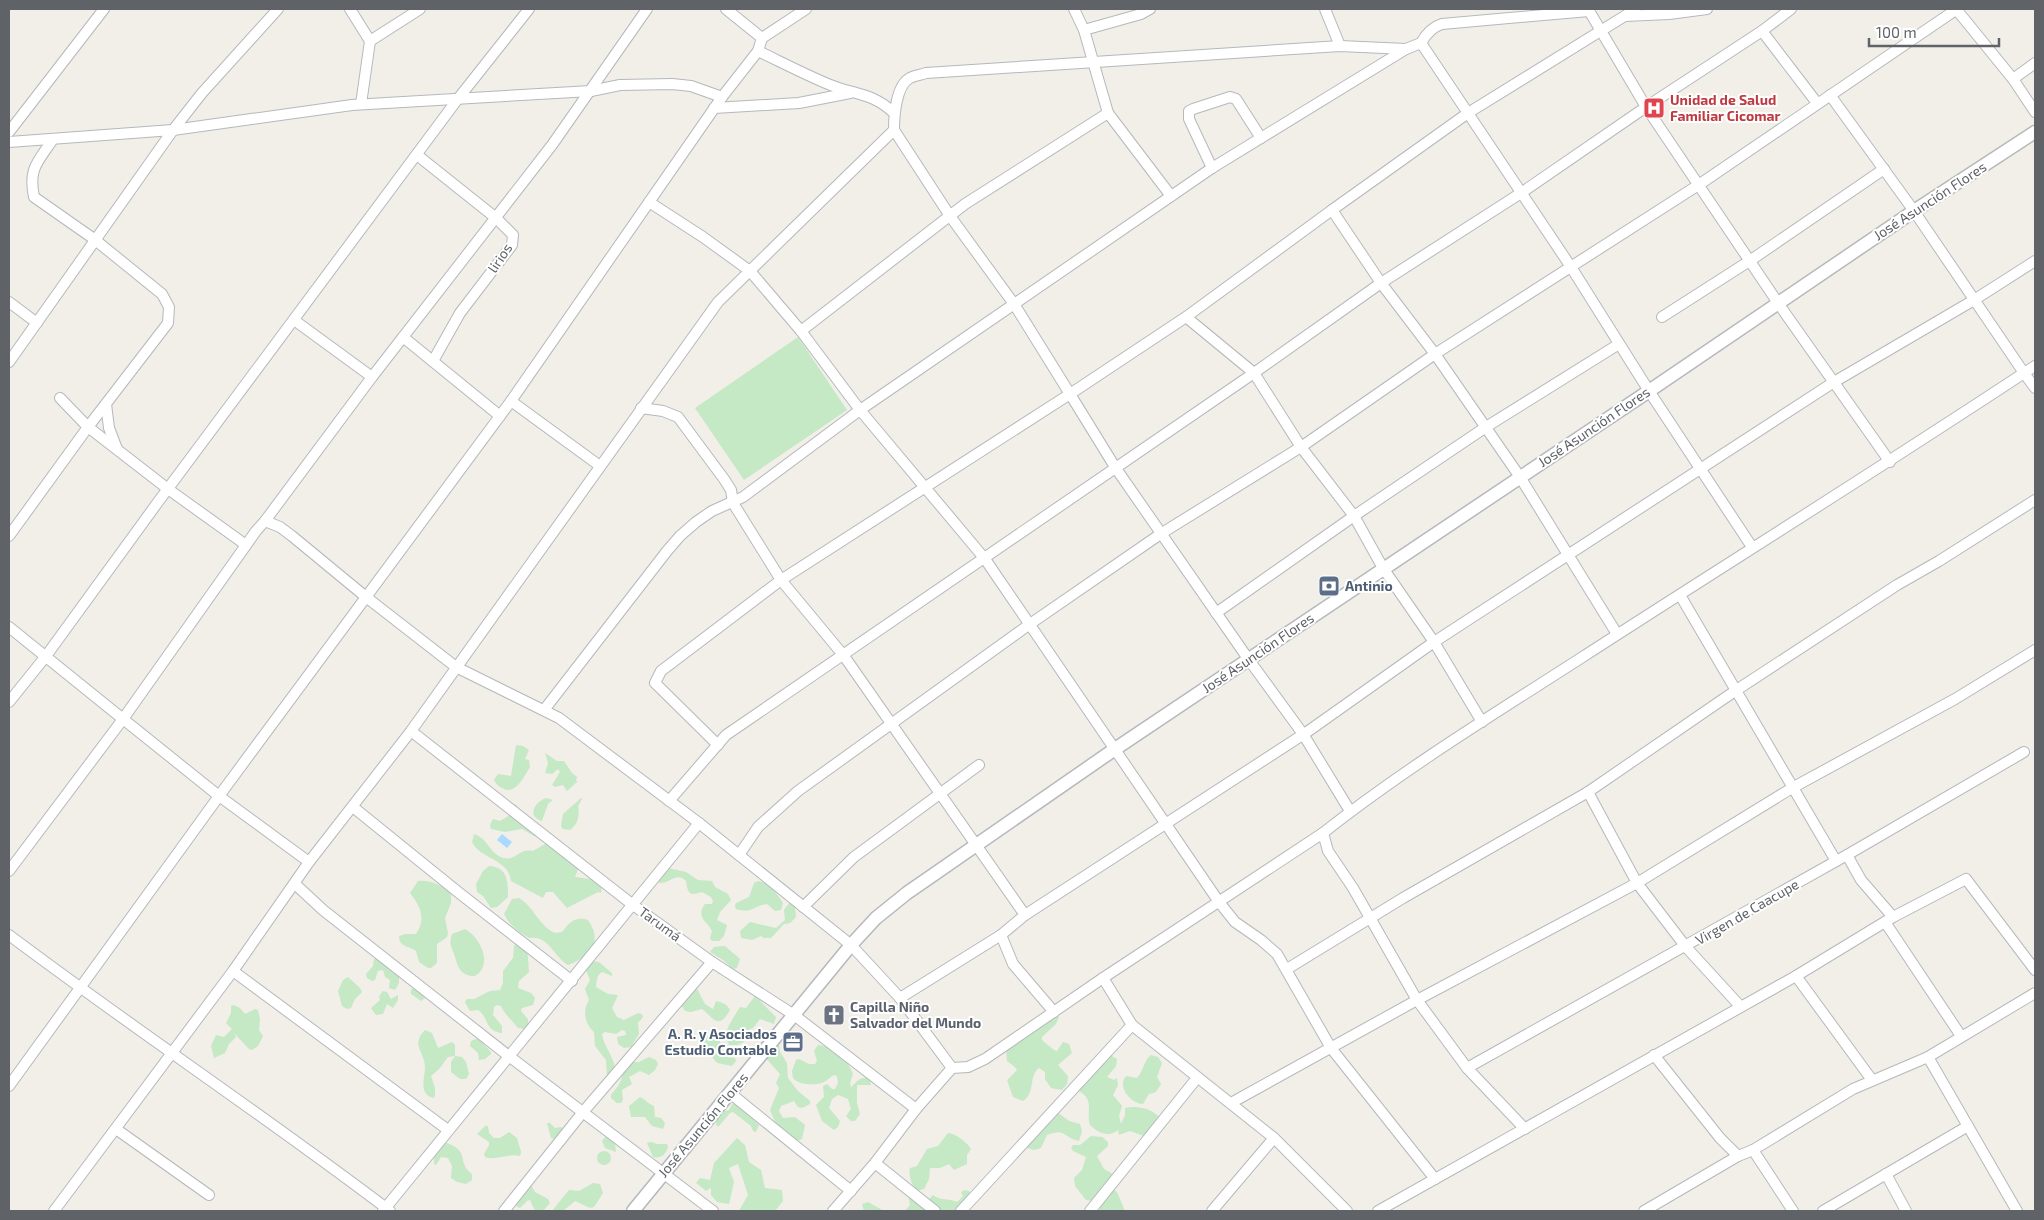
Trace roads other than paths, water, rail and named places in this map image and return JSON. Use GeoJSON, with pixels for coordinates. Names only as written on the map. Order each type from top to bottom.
{"type":"FeatureCollection","features":[{"type":"Feature","properties":{"kind":"street"},"geometry":{"type":"LineString","coordinates":[[9,132],[104,9]]}},
{"type":"Feature","properties":{"kind":"street"},"geometry":{"type":"LineString","coordinates":[[9,362],[94,239],[173,130],[202,93],[278,9]]}},
{"type":"Feature","properties":{"kind":"street"},"geometry":{"type":"LineString","coordinates":[[350,9],[370,41],[361,104]]}},
{"type":"Feature","properties":{"kind":"street"},"geometry":{"type":"LineString","coordinates":[[370,41],[420,9]]}},
{"type":"Feature","properties":{"kind":"street"},"geometry":{"type":"LineString","coordinates":[[9,702],[46,656],[458,100],[529,9]]}},
{"type":"Feature","properties":{"kind":"street"},"geometry":{"type":"LineString","coordinates":[[9,871],[123,719],[246,545],[591,91],[647,9]]}},
{"type":"Feature","properties":{"kind":"street"},"geometry":{"type":"LineString","coordinates":[[726,9],[762,38]]}},
{"type":"Feature","properties":{"kind":"street"},"geometry":{"type":"LineString","coordinates":[[9,1086],[219,796],[511,401],[714,108],[758,51],[762,38],[806,9]]}},
{"type":"Feature","properties":{"kind":"street"},"geometry":{"type":"LineString","coordinates":[[1074,9],[1084,30],[1108,113],[1171,196]]}},
{"type":"Feature","properties":{"kind":"street"},"geometry":{"type":"LineString","coordinates":[[1084,30],[1140,14],[1150,9]]}},
{"type":"Feature","properties":{"kind":"street"},"geometry":{"type":"LineString","coordinates":[[1325,9],[1340,46]]}},
{"type":"Feature","properties":{"kind":"street"},"geometry":{"type":"LineString","coordinates":[[718,745],[655,683],[661,671],[781,580],[926,488],[1186,317],[1468,113],[1636,9]]}},
{"type":"Feature","properties":{"kind":"street"},"geometry":{"type":"LineString","coordinates":[[1625,16],[1669,14],[1708,9]]}},
{"type":"Feature","properties":{"kind":"street"},"geometry":{"type":"LineString","coordinates":[[669,801],[726,735],[844,656],[1381,283],[1521,193],[1646,106],[1762,31],[1792,9]]}},
{"type":"Feature","properties":{"kind":"street"},"geometry":{"type":"LineString","coordinates":[[739,855],[758,827],[798,790],[1030,624],[1162,533],[1301,447],[1435,354],[1700,184],[1956,9],[2013,79],[2035,112]]}},
{"type":"Feature","properties":{"kind":"street"},"geometry":{"type":"LineString","coordinates":[[544,710],[680,536],[712,512],[734,503],[860,410],[1212,168],[1406,49],[1421,43],[1435,26],[1442,24],[1588,10],[1646,106],[1751,260],[1778,303],[1890,462]]}},
{"type":"Feature","properties":{"kind":"street"},"geometry":{"type":"LineString","coordinates":[[1762,31],[1817,103]]}},
{"type":"Feature","properties":{"kind":"street"},"geometry":{"type":"LineString","coordinates":[[1421,43],[1571,267],[1618,344],[1752,547]]}},
{"type":"Feature","properties":{"kind":"street"},"geometry":{"type":"LineString","coordinates":[[1350,811],[1303,734],[1249,660],[1115,467],[1014,304],[950,216],[894,130],[894,114],[902,85],[912,77],[926,74],[1340,46],[1406,49]]}},
{"type":"Feature","properties":{"kind":"street"},"geometry":{"type":"LineString","coordinates":[[758,51],[828,84],[871,96],[884,104],[894,114]]}},
{"type":"Feature","properties":{"kind":"street"},"geometry":{"type":"LineString","coordinates":[[2013,79],[2035,63]]}},
{"type":"Feature","properties":{"kind":"street"},"geometry":{"type":"LineString","coordinates":[[9,142],[173,130],[361,104],[591,91],[620,85],[672,84],[691,86],[722,97]]}},
{"type":"Feature","properties":{"kind":"street"},"geometry":{"type":"LineString","coordinates":[[714,108],[799,103],[854,92]]}},
{"type":"Feature","properties":{"kind":"street"},"geometry":{"type":"LineString","coordinates":[[1830,95],[1914,211],[2035,388]]}},
{"type":"Feature","properties":{"kind":"street"},"geometry":{"type":"LineString","coordinates":[[1212,168],[1189,119],[1189,111],[1230,97],[1236,99],[1261,138]]}},
{"type":"Feature","properties":{"kind":"street"},"geometry":{"type":"LineString","coordinates":[[801,330],[965,204],[1108,113]]}},
{"type":"Feature","properties":{"kind":"street"},"geometry":{"type":"LineString","coordinates":[[58,1210],[233,971],[309,862],[411,731],[718,302],[894,130]]}},
{"type":"Feature","properties":{"kind":"street","name":"José Asunción Flores"},"geometry":{"type":"LineString","coordinates":[[633,1211],[851,945],[876,918],[907,893],[1384,568],[1914,211],[2035,132]]}},
{"type":"Feature","properties":{"kind":"street"},"geometry":{"type":"LineString","coordinates":[[9,536],[88,427],[168,323],[168,307],[162,294],[94,239],[34,197],[31,182],[34,168],[53,139]]}},
{"type":"Feature","properties":{"kind":"street","name":"lirios"},"geometry":{"type":"LineString","coordinates":[[417,155],[496,218],[512,235],[512,245],[460,312],[433,361]]}},
{"type":"Feature","properties":{"kind":"street"},"geometry":{"type":"LineString","coordinates":[[1662,317],[1751,260],[1884,169]]}},
{"type":"Feature","properties":{"kind":"street"},"geometry":{"type":"LineString","coordinates":[[649,202],[703,237],[750,271],[801,330],[860,410],[984,559],[1116,749],[1219,902],[1235,922],[1277,954],[1331,1048],[1435,1179]]}},
{"type":"Feature","properties":{"kind":"street"},"geometry":{"type":"LineString","coordinates":[[1332,210],[1381,283],[1435,354],[1520,477],[1617,634]]}},
{"type":"Feature","properties":{"kind":"street"},"geometry":{"type":"LineString","coordinates":[[900,998],[1001,935],[1026,915],[1303,734],[1434,642],[1834,382],[1974,300],[2035,261]]}},
{"type":"Feature","properties":{"kind":"street"},"geometry":{"type":"LineString","coordinates":[[9,302],[37,323]]}},
{"type":"Feature","properties":{"kind":"street"},"geometry":{"type":"LineString","coordinates":[[1186,317],[1254,373],[1301,447],[1354,516],[1384,568],[1434,642],[1482,722]]}},
{"type":"Feature","properties":{"kind":"street"},"geometry":{"type":"LineString","coordinates":[[294,320],[372,377]]}},
{"type":"Feature","properties":{"kind":"street"},"geometry":{"type":"LineString","coordinates":[[403,337],[500,416]]}},
{"type":"Feature","properties":{"kind":"street"},"geometry":{"type":"LineString","coordinates":[[1216,613],[1354,516],[1486,427],[1618,344]]}},
{"type":"Feature","properties":{"kind":"street"},"geometry":{"type":"LineString","coordinates":[[833,1211],[875,1163],[916,1109],[952,1068],[968,1067],[985,1059],[1103,978],[1322,833],[1350,811],[1482,722],[1752,547],[1890,462],[2035,366]]}},
{"type":"Feature","properties":{"kind":"street"},"geometry":{"type":"LineString","coordinates":[[60,398],[88,427],[168,489],[246,545]]}},
{"type":"Feature","properties":{"kind":"street"},"geometry":{"type":"LineString","coordinates":[[511,401],[600,466]]}},
{"type":"Feature","properties":{"kind":"street"},"geometry":{"type":"LineString","coordinates":[[106,404],[109,428],[118,450]]}},
{"type":"Feature","properties":{"kind":"street"},"geometry":{"type":"LineString","coordinates":[[642,408],[663,411],[678,418],[731,490],[734,503],[781,580],[844,656],[1026,915]]}},
{"type":"Feature","properties":{"kind":"street"},"geometry":{"type":"LineString","coordinates":[[1287,969],[1588,792],[1735,691],[1897,585],[1939,561],[2035,500]]}},
{"type":"Feature","properties":{"kind":"street"},"geometry":{"type":"LineString","coordinates":[[264,521],[280,527],[292,536],[456,667],[559,718],[699,823],[851,945],[900,998],[952,1068]]}},
{"type":"Feature","properties":{"kind":"street"},"geometry":{"type":"LineString","coordinates":[[1680,595],[1836,861]]}},
{"type":"Feature","properties":{"kind":"street"},"geometry":{"type":"LineString","coordinates":[[9,627],[219,796],[309,862]]}},
{"type":"Feature","properties":{"kind":"street"},"geometry":{"type":"LineString","coordinates":[[1231,1103],[1417,1000],[1637,882],[1792,788],[1955,698],[2035,650]]}},
{"type":"Feature","properties":{"kind":"street","name":"Tarumá"},"geometry":{"type":"LineString","coordinates":[[411,731],[633,905],[712,962],[794,1015],[916,1109]]}},
{"type":"Feature","properties":{"kind":"street","name":"Virgen de Caacupe"},"geometry":{"type":"LineString","coordinates":[[1468,1068],[1686,947],[2024,752]]}},
{"type":"Feature","properties":{"kind":"street"},"geometry":{"type":"LineString","coordinates":[[803,907],[854,857],[940,792],[980,765]]}},
{"type":"Feature","properties":{"kind":"street"},"geometry":{"type":"LineString","coordinates":[[1588,792],[1637,882],[1686,947],[1740,1006]]}},
{"type":"Feature","properties":{"kind":"street"},"geometry":{"type":"LineString","coordinates":[[353,807],[572,981]]}},
{"type":"Feature","properties":{"kind":"street"},"geometry":{"type":"LineString","coordinates":[[9,935],[79,988],[172,1053],[387,1210],[448,1130],[510,1057],[699,823]]}},
{"type":"Feature","properties":{"kind":"street"},"geometry":{"type":"LineString","coordinates":[[1322,833],[1328,851],[1371,918],[1417,1000],[1468,1068],[1525,1129]]}},
{"type":"Feature","properties":{"kind":"street"},"geometry":{"type":"LineString","coordinates":[[1847,855],[1961,1036]]}},
{"type":"Feature","properties":{"kind":"street"},"geometry":{"type":"LineString","coordinates":[[1378,1211],[1796,976],[1889,920],[1966,879],[2035,970]]}},
{"type":"Feature","properties":{"kind":"street"},"geometry":{"type":"LineString","coordinates":[[295,884],[331,916],[510,1057],[713,1211]]}},
{"type":"Feature","properties":{"kind":"street"},"geometry":{"type":"LineString","coordinates":[[1001,935],[1013,964],[1054,1012]]}},
{"type":"Feature","properties":{"kind":"street"},"geometry":{"type":"LineString","coordinates":[[504,1211],[583,1112],[712,962]]}},
{"type":"Feature","properties":{"kind":"street"},"geometry":{"type":"LineString","coordinates":[[233,971],[448,1130]]}},
{"type":"Feature","properties":{"kind":"street"},"geometry":{"type":"LineString","coordinates":[[1796,976],[1872,1080]]}},
{"type":"Feature","properties":{"kind":"street"},"geometry":{"type":"LineString","coordinates":[[1103,978],[1132,1025],[1274,1138],[1335,1207],[1347,1211]]}},
{"type":"Feature","properties":{"kind":"street"},"geometry":{"type":"LineString","coordinates":[[1644,1211],[1738,1156],[1753,1150],[1853,1089],[1928,1057],[2035,993]]}},
{"type":"Feature","properties":{"kind":"street"},"geometry":{"type":"LineString","coordinates":[[961,1211],[1132,1025]]}},
{"type":"Feature","properties":{"kind":"street"},"geometry":{"type":"LineString","coordinates":[[1654,1055],[1720,1138],[1738,1156]]}},
{"type":"Feature","properties":{"kind":"street"},"geometry":{"type":"LineString","coordinates":[[1928,1057],[2017,1211]]}},
{"type":"Feature","properties":{"kind":"street"},"geometry":{"type":"LineString","coordinates":[[1090,1211],[1197,1078]]}},
{"type":"Feature","properties":{"kind":"street"},"geometry":{"type":"LineString","coordinates":[[730,1093],[851,1191]]}},
{"type":"Feature","properties":{"kind":"street"},"geometry":{"type":"LineString","coordinates":[[1823,1211],[1968,1126]]}},
{"type":"Feature","properties":{"kind":"street"},"geometry":{"type":"LineString","coordinates":[[116,1129],[209,1195]]}},
{"type":"Feature","properties":{"kind":"street"},"geometry":{"type":"LineString","coordinates":[[1212,1211],[1274,1138]]}},
{"type":"Feature","properties":{"kind":"street"},"geometry":{"type":"LineString","coordinates":[[1753,1150],[1793,1211]]}},
{"type":"Feature","properties":{"kind":"street"},"geometry":{"type":"LineString","coordinates":[[875,1163],[935,1211]]}},
{"type":"Feature","properties":{"kind":"street"},"geometry":{"type":"LineString","coordinates":[[1886,1174],[1906,1211]]}},
{"type":"Feature","properties":{"kind":"water"},"geometry":{"type":"Polygon","coordinates":[[[502,834],[512,842],[507,848],[497,840],[502,834]]]}},
{"type":"Feature","properties":{"kind":"place","name":"Unidad de Salud Familiar Cicomar"},"geometry":{"type":"Point","coordinates":[1654,108]}},
{"type":"Feature","properties":{"kind":"place","name":"Antinio"},"geometry":{"type":"Point","coordinates":[1329,586]}},
{"type":"Feature","properties":{"kind":"place","name":"Capilla Niño Salvador del Mundo"},"geometry":{"type":"Point","coordinates":[834,1015]}},
{"type":"Feature","properties":{"kind":"place","name":"A. R. y Asociados Estudio Contable"},"geometry":{"type":"Point","coordinates":[793,1042]}}]}
